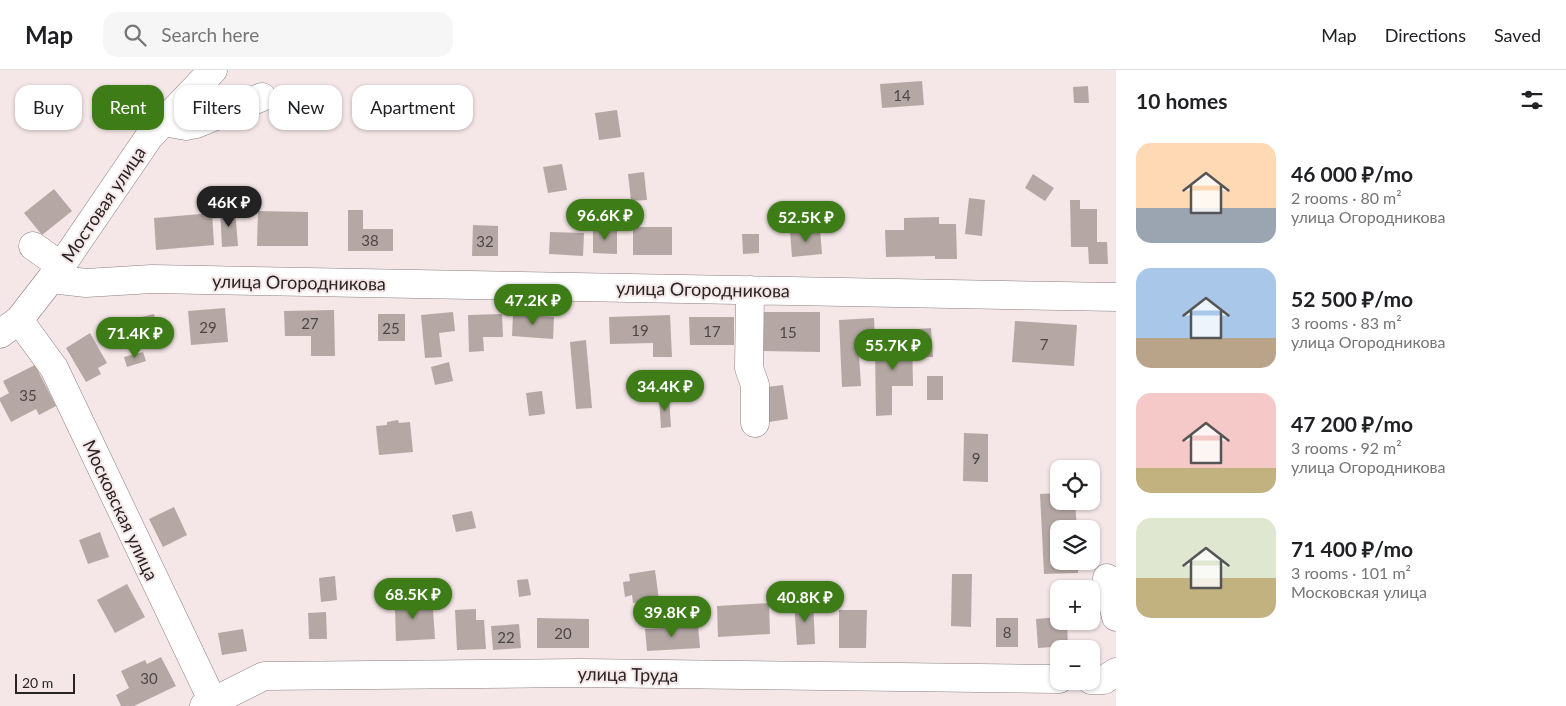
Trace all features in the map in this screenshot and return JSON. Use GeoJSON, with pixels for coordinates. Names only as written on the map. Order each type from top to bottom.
{"type":"FeatureCollection","features":[{"type":"Feature","properties":{"kind":"street","name":"Мостовая улица"},"geometry":{"type":"LineString","coordinates":[[164,121],[213,70]]}},
{"type":"Feature","properties":{"kind":"street"},"geometry":{"type":"LineString","coordinates":[[164,122],[186,126],[191,125],[262,97]]}},
{"type":"Feature","properties":{"kind":"street","name":"Мостовая улица"},"geometry":{"type":"LineString","coordinates":[[10,327],[56,272],[155,130]]}},
{"type":"Feature","properties":{"kind":"street"},"geometry":{"type":"LineString","coordinates":[[33,246],[56,272]]}},
{"type":"Feature","properties":{"kind":"street","name":"улица Огородникова"},"geometry":{"type":"LineString","coordinates":[[56,272],[86,283],[152,279],[1116,297]]}},
{"type":"Feature","properties":{"kind":"street"},"geometry":{"type":"LineString","coordinates":[[750,290],[749,368],[755,385],[755,423]]}},
{"type":"Feature","properties":{"kind":"street","name":"Московская улица"},"geometry":{"type":"LineString","coordinates":[[10,327],[54,368],[210,704]]}},
{"type":"Feature","properties":{"kind":"street"},"geometry":{"type":"LineString","coordinates":[[1107,578],[1116,617]]}},
{"type":"Feature","properties":{"kind":"street","name":"улица Труда"},"geometry":{"type":"LineString","coordinates":[[210,704],[264,676],[581,673],[1050,680]]}},
{"type":"Feature","properties":{"kind":"building"},"geometry":{"type":"Polygon","coordinates":[[[922,81],[924,105],[882,108],[880,84],[922,81]]]}},
{"type":"Feature","properties":{"kind":"building"},"geometry":{"type":"Polygon","coordinates":[[[1088,86],[1089,103],[1074,103],[1073,87],[1088,86]]]}},
{"type":"Feature","properties":{"kind":"building"},"geometry":{"type":"Polygon","coordinates":[[[617,110],[621,137],[599,140],[595,113],[617,110]]]}},
{"type":"Feature","properties":{"kind":"building"},"geometry":{"type":"Polygon","coordinates":[[[562,164],[567,190],[548,193],[543,167],[562,164]]]}},
{"type":"Feature","properties":{"kind":"building"},"geometry":{"type":"Polygon","coordinates":[[[644,172],[647,200],[631,201],[628,174],[644,172]]]}},
{"type":"Feature","properties":{"kind":"building"},"geometry":{"type":"Polygon","coordinates":[[[1033,174],[1054,188],[1045,201],[1025,188],[1033,174]]]}},
{"type":"Feature","properties":{"kind":"building"},"geometry":{"type":"Polygon","coordinates":[[[54,189],[72,211],[42,235],[24,213],[54,189]]]}},
{"type":"Feature","properties":{"kind":"building"},"geometry":{"type":"Polygon","coordinates":[[[969,198],[985,200],[982,236],[965,234],[969,198]]]}},
{"type":"Feature","properties":{"kind":"building"},"geometry":{"type":"Polygon","coordinates":[[[1070,200],[1080,200],[1080,209],[1097,209],[1097,242],[1107,242],[1108,264],[1089,264],[1088,247],[1071,247],[1070,200]]]}},
{"type":"Feature","properties":{"kind":"building"},"geometry":{"type":"Polygon","coordinates":[[[220,209],[235,209],[238,246],[222,247],[220,209]]]}},
{"type":"Feature","properties":{"kind":"building"},"geometry":{"type":"Polygon","coordinates":[[[348,210],[363,210],[363,229],[393,229],[393,251],[348,251],[348,210]]]}},
{"type":"Feature","properties":{"kind":"building"},"geometry":{"type":"Polygon","coordinates":[[[258,211],[308,212],[308,246],[257,246],[258,211]]]}},
{"type":"Feature","properties":{"kind":"building"},"geometry":{"type":"Polygon","coordinates":[[[212,213],[214,245],[156,250],[154,218],[212,213]]]}},
{"type":"Feature","properties":{"kind":"building"},"geometry":{"type":"Polygon","coordinates":[[[939,217],[939,224],[956,224],[957,259],[935,259],[935,256],[886,257],[885,230],[904,230],[904,218],[939,217]]]}},
{"type":"Feature","properties":{"kind":"building"},"geometry":{"type":"Polygon","coordinates":[[[473,225],[498,226],[498,256],[472,256],[473,225]]]}},
{"type":"Feature","properties":{"kind":"building"},"geometry":{"type":"Polygon","coordinates":[[[633,227],[672,227],[672,255],[633,255],[633,227]]]}},
{"type":"Feature","properties":{"kind":"building"},"geometry":{"type":"Polygon","coordinates":[[[593,229],[617,229],[617,254],[593,253],[593,229]]]}},
{"type":"Feature","properties":{"kind":"building"},"geometry":{"type":"Polygon","coordinates":[[[820,229],[822,254],[792,257],[790,231],[820,229]]]}},
{"type":"Feature","properties":{"kind":"building"},"geometry":{"type":"Polygon","coordinates":[[[550,232],[584,233],[583,256],[549,254],[550,232]]]}},
{"type":"Feature","properties":{"kind":"building"},"geometry":{"type":"Polygon","coordinates":[[[742,234],[759,234],[759,253],[743,254],[742,234]]]}},
{"type":"Feature","properties":{"kind":"building"},"geometry":{"type":"Polygon","coordinates":[[[225,308],[228,342],[191,345],[188,311],[225,308]]]}},
{"type":"Feature","properties":{"kind":"building"},"geometry":{"type":"Polygon","coordinates":[[[334,310],[335,356],[311,356],[311,336],[285,336],[284,311],[334,310]]]}},
{"type":"Feature","properties":{"kind":"building"},"geometry":{"type":"Polygon","coordinates":[[[453,312],[455,331],[439,333],[442,357],[425,358],[421,315],[453,312]]]}},
{"type":"Feature","properties":{"kind":"building"},"geometry":{"type":"Polygon","coordinates":[[[756,312],[820,312],[820,352],[756,351],[756,312]]]}},
{"type":"Feature","properties":{"kind":"building"},"geometry":{"type":"Polygon","coordinates":[[[154,314],[159,335],[135,341],[129,320],[154,314]]]}},
{"type":"Feature","properties":{"kind":"building"},"geometry":{"type":"Polygon","coordinates":[[[378,314],[405,314],[405,341],[378,341],[378,314]]]}},
{"type":"Feature","properties":{"kind":"building"},"geometry":{"type":"Polygon","coordinates":[[[502,314],[503,337],[483,337],[484,351],[469,352],[468,315],[502,314]]]}},
{"type":"Feature","properties":{"kind":"building"},"geometry":{"type":"Polygon","coordinates":[[[513,314],[554,317],[553,339],[512,336],[513,314]]]}},
{"type":"Feature","properties":{"kind":"building"},"geometry":{"type":"Polygon","coordinates":[[[670,315],[672,357],[653,357],[653,343],[610,344],[609,317],[670,315]]]}},
{"type":"Feature","properties":{"kind":"building"},"geometry":{"type":"Polygon","coordinates":[[[689,317],[734,317],[734,345],[690,345],[689,317]]]}},
{"type":"Feature","properties":{"kind":"building"},"geometry":{"type":"Polygon","coordinates":[[[874,318],[875,343],[863,343],[864,355],[859,355],[861,386],[842,387],[839,320],[874,318]]]}},
{"type":"Feature","properties":{"kind":"building"},"geometry":{"type":"Polygon","coordinates":[[[1015,321],[1077,325],[1074,366],[1012,362],[1015,321]]]}},
{"type":"Feature","properties":{"kind":"building"},"geometry":{"type":"Polygon","coordinates":[[[931,328],[933,357],[919,357],[918,329],[931,328]]]}},
{"type":"Feature","properties":{"kind":"building"},"geometry":{"type":"Polygon","coordinates":[[[912,331],[913,386],[892,386],[892,415],[876,416],[875,352],[892,352],[892,332],[912,331]]]}},
{"type":"Feature","properties":{"kind":"building"},"geometry":{"type":"Polygon","coordinates":[[[90,333],[107,363],[98,368],[101,374],[86,382],[66,348],[90,333]]]}},
{"type":"Feature","properties":{"kind":"building"},"geometry":{"type":"Polygon","coordinates":[[[586,340],[592,408],[576,409],[570,342],[586,340]]]}},
{"type":"Feature","properties":{"kind":"building"},"geometry":{"type":"Polygon","coordinates":[[[143,352],[146,361],[127,367],[124,357],[143,352]]]}},
{"type":"Feature","properties":{"kind":"building"},"geometry":{"type":"Polygon","coordinates":[[[449,362],[453,381],[435,385],[431,367],[449,362]]]}},
{"type":"Feature","properties":{"kind":"building"},"geometry":{"type":"Polygon","coordinates":[[[35,365],[56,406],[39,415],[36,409],[11,422],[0,401],[0,398],[9,393],[3,381],[35,365]]]}},
{"type":"Feature","properties":{"kind":"building"},"geometry":{"type":"Polygon","coordinates":[[[927,376],[943,376],[943,400],[927,400],[927,376]]]}},
{"type":"Feature","properties":{"kind":"building"},"geometry":{"type":"Polygon","coordinates":[[[783,385],[788,419],[763,423],[759,388],[783,385]]]}},
{"type":"Feature","properties":{"kind":"building"},"geometry":{"type":"Polygon","coordinates":[[[542,391],[545,414],[529,416],[526,393],[542,391]]]}},
{"type":"Feature","properties":{"kind":"building"},"geometry":{"type":"Polygon","coordinates":[[[659,397],[669,397],[671,427],[661,428],[659,397]]]}},
{"type":"Feature","properties":{"kind":"building"},"geometry":{"type":"Polygon","coordinates":[[[398,420],[399,423],[410,422],[413,452],[379,455],[376,426],[387,425],[387,422],[398,420]]]}},
{"type":"Feature","properties":{"kind":"building"},"geometry":{"type":"Polygon","coordinates":[[[964,433],[988,434],[988,482],[963,481],[964,433]]]}},
{"type":"Feature","properties":{"kind":"building"},"geometry":{"type":"Polygon","coordinates":[[[1050,493],[1050,510],[1076,510],[1076,520],[1050,520],[1050,570],[1078,570],[1078,573],[1044,574],[1040,494],[1050,493]]]}},
{"type":"Feature","properties":{"kind":"building"},"geometry":{"type":"Polygon","coordinates":[[[174,507],[187,535],[163,547],[149,519],[174,507]]]}},
{"type":"Feature","properties":{"kind":"building"},"geometry":{"type":"Polygon","coordinates":[[[472,511],[476,528],[456,532],[452,515],[472,511]]]}},
{"type":"Feature","properties":{"kind":"building"},"geometry":{"type":"Polygon","coordinates":[[[100,532],[109,557],[88,564],[79,540],[100,532]]]}},
{"type":"Feature","properties":{"kind":"building"},"geometry":{"type":"Polygon","coordinates":[[[655,570],[659,600],[633,603],[632,595],[625,597],[623,582],[630,581],[629,574],[655,570]]]}},
{"type":"Feature","properties":{"kind":"building"},"geometry":{"type":"Polygon","coordinates":[[[952,574],[972,574],[971,627],[951,626],[952,574]]]}},
{"type":"Feature","properties":{"kind":"building"},"geometry":{"type":"Polygon","coordinates":[[[335,576],[337,600],[321,602],[319,578],[335,576]]]}},
{"type":"Feature","properties":{"kind":"building"},"geometry":{"type":"Polygon","coordinates":[[[528,579],[531,595],[519,597],[517,580],[528,579]]]}},
{"type":"Feature","properties":{"kind":"building"},"geometry":{"type":"Polygon","coordinates":[[[127,584],[145,617],[115,633],[97,600],[127,584]]]}},
{"type":"Feature","properties":{"kind":"building"},"geometry":{"type":"Polygon","coordinates":[[[410,588],[411,610],[433,609],[435,639],[396,641],[395,609],[398,609],[398,589],[410,588]]]}},
{"type":"Feature","properties":{"kind":"building"},"geometry":{"type":"Polygon","coordinates":[[[813,601],[815,644],[797,645],[794,602],[813,601]]]}},
{"type":"Feature","properties":{"kind":"building"},"geometry":{"type":"Polygon","coordinates":[[[769,603],[770,634],[718,637],[717,606],[769,603]]]}},
{"type":"Feature","properties":{"kind":"building"},"geometry":{"type":"Polygon","coordinates":[[[476,609],[476,620],[484,620],[486,649],[457,650],[455,610],[476,609]]]}},
{"type":"Feature","properties":{"kind":"building"},"geometry":{"type":"Polygon","coordinates":[[[839,610],[867,610],[866,648],[839,648],[839,610]]]}},
{"type":"Feature","properties":{"kind":"building"},"geometry":{"type":"Polygon","coordinates":[[[326,612],[327,639],[309,639],[308,613],[326,612]]]}},
{"type":"Feature","properties":{"kind":"building"},"geometry":{"type":"Polygon","coordinates":[[[537,618],[589,619],[589,648],[537,648],[537,618]]]}},
{"type":"Feature","properties":{"kind":"building"},"geometry":{"type":"Polygon","coordinates":[[[996,618],[1018,618],[1018,647],[996,647],[996,618]]]}},
{"type":"Feature","properties":{"kind":"building"},"geometry":{"type":"Polygon","coordinates":[[[1050,618],[1050,630],[1067,630],[1068,640],[1050,640],[1050,647],[1038,648],[1036,619],[1050,618]]]}},
{"type":"Feature","properties":{"kind":"building"},"geometry":{"type":"Polygon","coordinates":[[[519,624],[521,648],[493,650],[491,626],[519,624]]]}},
{"type":"Feature","properties":{"kind":"building"},"geometry":{"type":"Polygon","coordinates":[[[698,626],[700,648],[647,651],[645,629],[698,626]]]}},
{"type":"Feature","properties":{"kind":"building"},"geometry":{"type":"Polygon","coordinates":[[[243,629],[247,651],[222,655],[218,633],[243,629]]]}},
{"type":"Feature","properties":{"kind":"building"},"geometry":{"type":"Polygon","coordinates":[[[161,657],[176,686],[134,706],[121,706],[116,695],[129,688],[121,671],[145,660],[147,664],[161,657]]]}}]}
